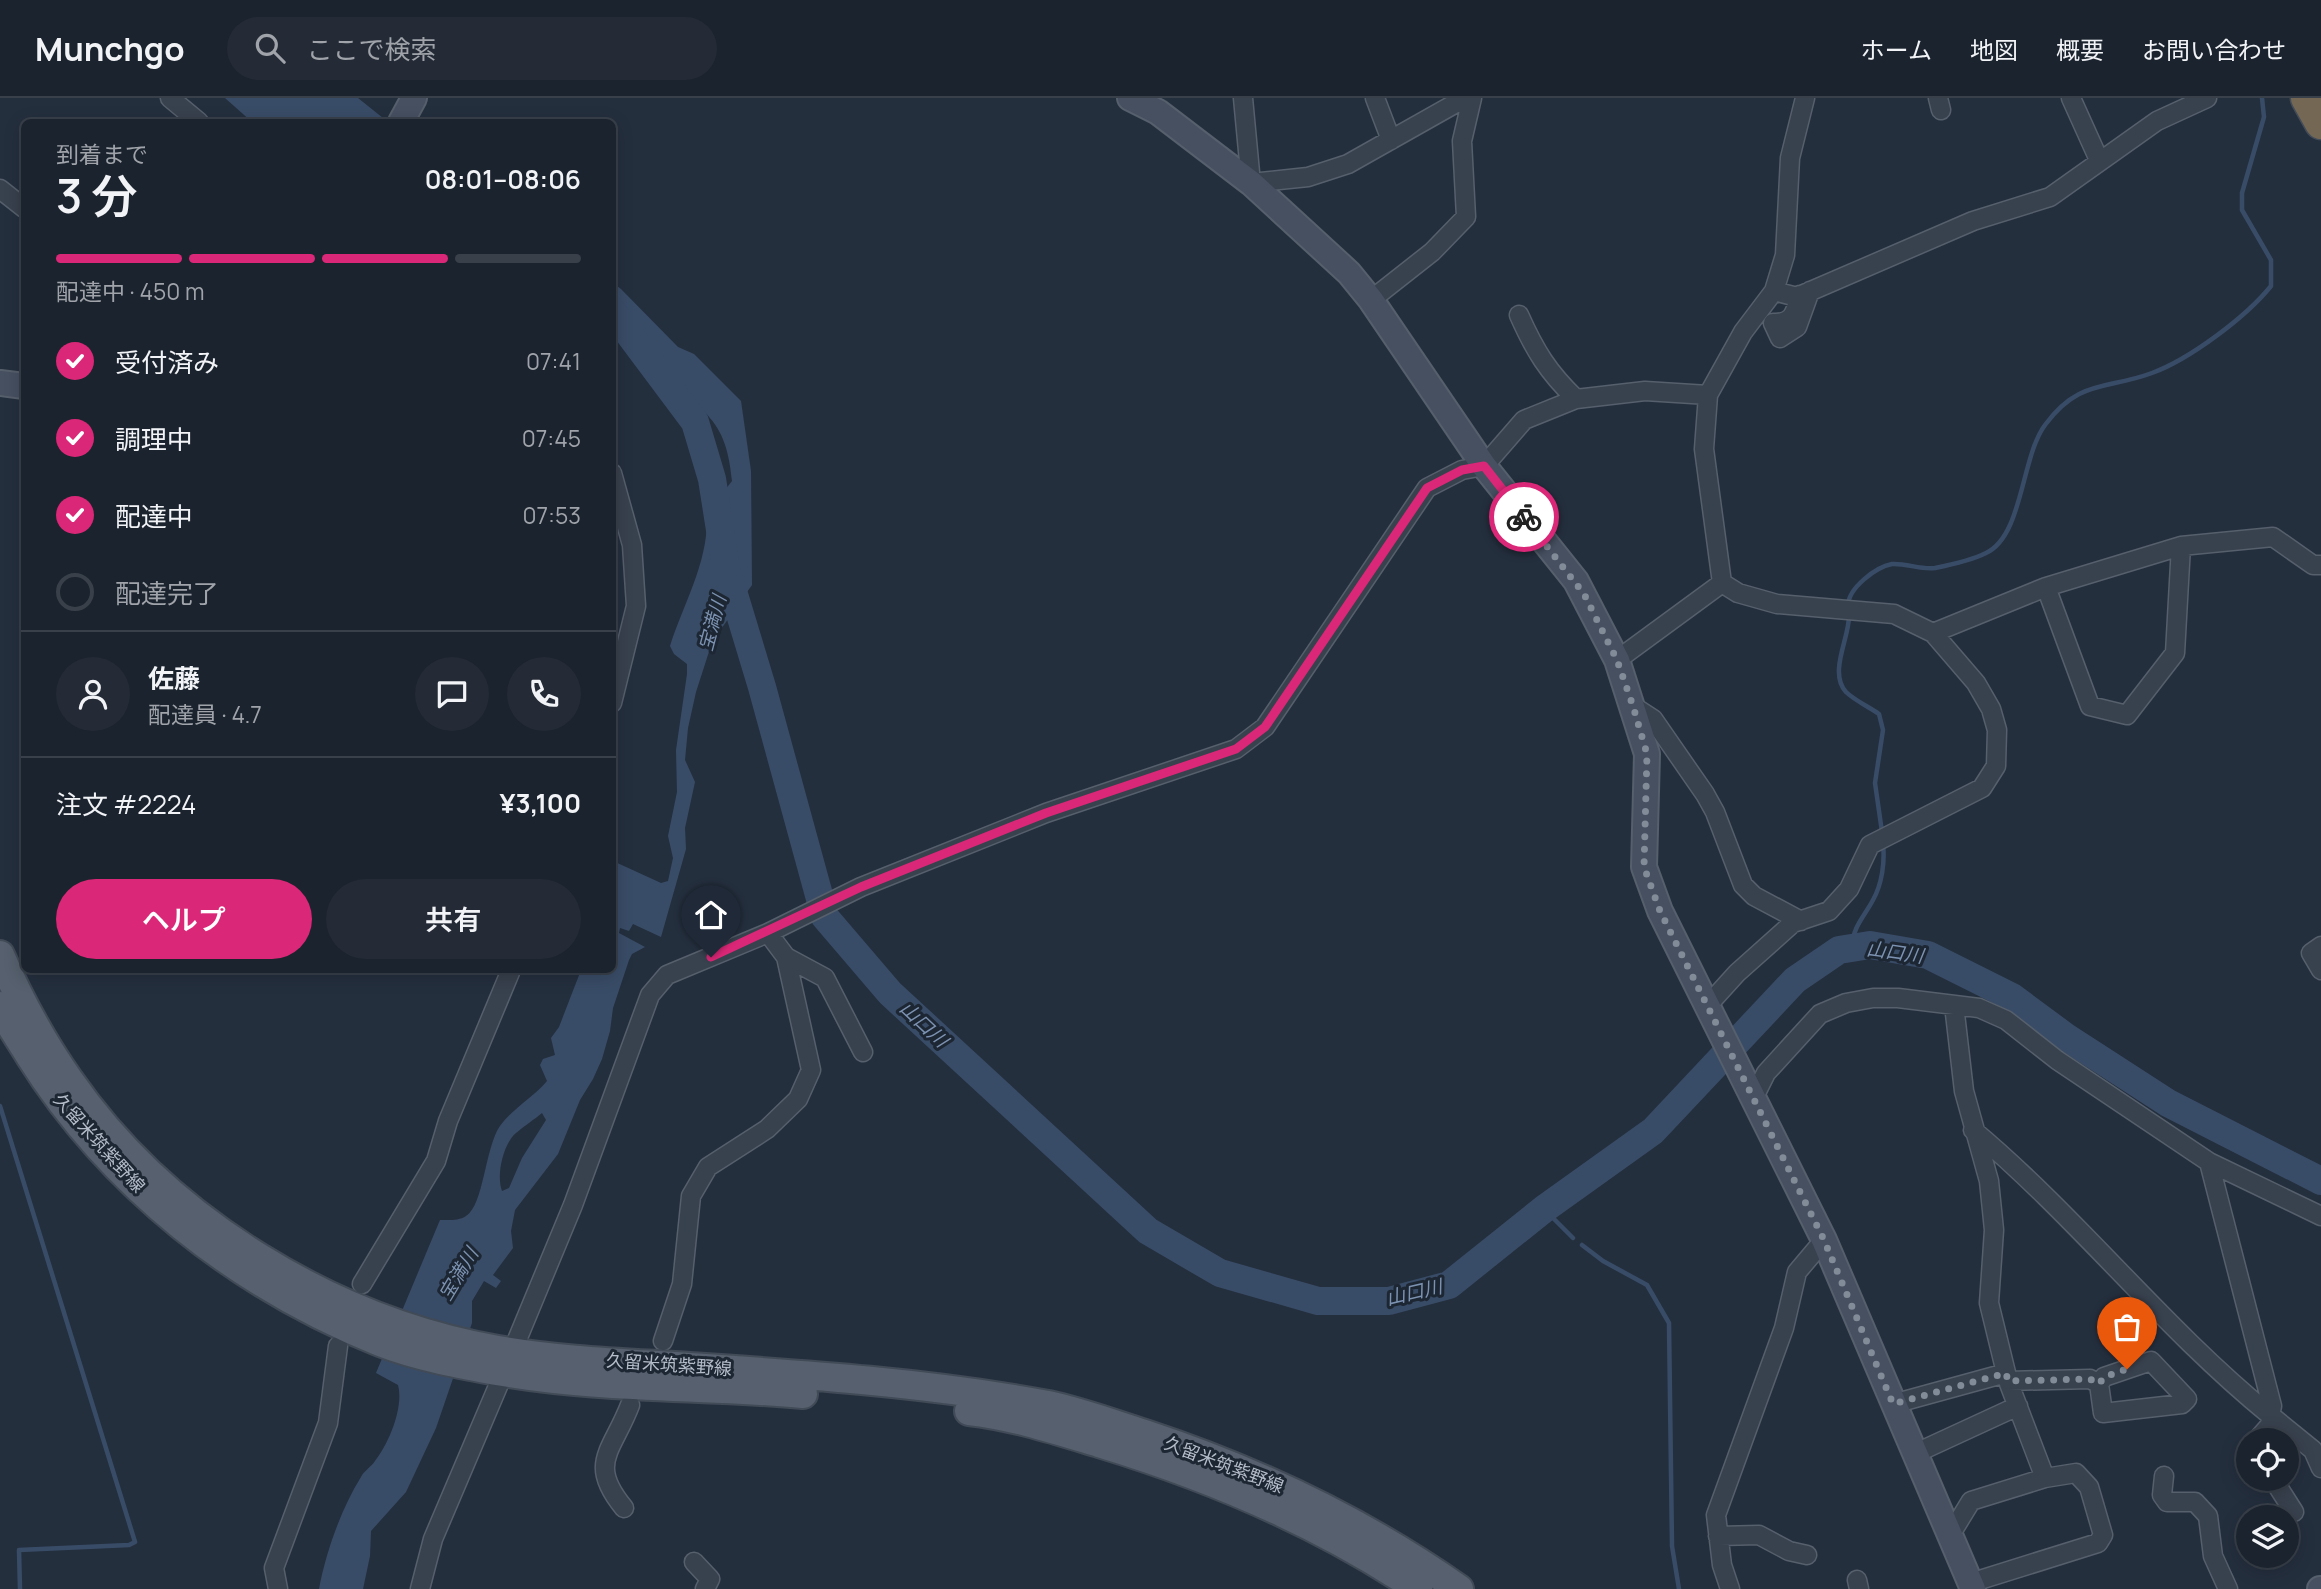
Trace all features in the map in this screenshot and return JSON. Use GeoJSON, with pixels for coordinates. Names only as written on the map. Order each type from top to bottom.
{"type":"FeatureCollection","features":[{"type":"Feature","properties":{"kind":"highway"},"geometry":{"type":"LineString","coordinates":[[2307,98],[2321,123]]}},
{"type":"Feature","properties":{"kind":"main road","name":"久留米筑紫野線"},"geometry":{"type":"LineString","coordinates":[[0,956],[23,1007],[70,1082],[125,1149],[180,1199],[272,1265],[397,1336]]}},
{"type":"Feature","properties":{"kind":"main road","name":"久留米筑紫野線"},"geometry":{"type":"LineString","coordinates":[[0,1006],[53,1092],[110,1161],[165,1214],[259,1280],[317,1312],[397,1336],[582,1382],[791,1393],[881,1401],[980,1412],[1049,1428],[1191,1473],[1344,1542],[1418,1589]]}},
{"type":"Feature","properties":{"kind":"main road","name":"久留米筑紫野線"},"geometry":{"type":"LineString","coordinates":[[501,1361],[880,1381],[1053,1406],[1202,1453],[1273,1482],[1413,1556],[1459,1589]]}},
{"type":"Feature","properties":{"kind":"street"},"geometry":{"type":"LineString","coordinates":[[170,98],[195,119]]}},
{"type":"Feature","properties":{"kind":"street"},"geometry":{"type":"LineString","coordinates":[[1130,98],[1158,112],[1251,183],[1349,273],[1371,300],[1484,466],[1576,581],[1617,660],[1647,754],[1644,867],[1660,911],[1824,1240],[1949,1537],[1972,1586],[2098,1543],[2103,1535],[2089,1486],[2076,1473],[2045,1478],[1971,1501],[1949,1537]]}},
{"type":"Feature","properties":{"kind":"street"},"geometry":{"type":"LineString","coordinates":[[1243,98],[1251,183]]}},
{"type":"Feature","properties":{"kind":"street"},"geometry":{"type":"LineString","coordinates":[[1375,98],[1391,140]]}},
{"type":"Feature","properties":{"kind":"street"},"geometry":{"type":"LineString","coordinates":[[1251,183],[1308,177],[1348,164],[1465,98]]}},
{"type":"Feature","properties":{"kind":"street"},"geometry":{"type":"LineString","coordinates":[[1371,300],[1432,253],[1466,216],[1462,141],[1472,98]]}},
{"type":"Feature","properties":{"kind":"street"},"geometry":{"type":"LineString","coordinates":[[1722,583],[1704,449],[1709,396],[1743,332],[1774,290],[1785,255],[1790,158],[1805,98]]}},
{"type":"Feature","properties":{"kind":"street"},"geometry":{"type":"LineString","coordinates":[[2071,98],[2099,160]]}},
{"type":"Feature","properties":{"kind":"street"},"geometry":{"type":"LineString","coordinates":[[1774,290],[1797,297],[1972,221],[2050,197],[2157,121],[2207,98]]}},
{"type":"Feature","properties":{"kind":"street"},"geometry":{"type":"LineString","coordinates":[[0,189],[21,206]]}},
{"type":"Feature","properties":{"kind":"street"},"geometry":{"type":"LineString","coordinates":[[1520,315],[1543,363],[1576,399]]}},
{"type":"Feature","properties":{"kind":"street"},"geometry":{"type":"LineString","coordinates":[[0,383],[21,386]]}},
{"type":"Feature","properties":{"kind":"street"},"geometry":{"type":"LineString","coordinates":[[420,1589],[433,1539],[501,1361],[573,1205],[650,995],[667,975],[861,887],[1046,813],[1236,749],[1265,727],[1427,488],[1462,470],[1484,466],[1524,420],[1576,399],[1645,391],[1709,396]]}},
{"type":"Feature","properties":{"kind":"street"},"geometry":{"type":"LineString","coordinates":[[616,487],[632,544],[636,606],[616,687]]}},
{"type":"Feature","properties":{"kind":"street"},"geometry":{"type":"LineString","coordinates":[[1933,633],[2046,587],[2180,546],[2273,537],[2314,565],[2321,565]]}},
{"type":"Feature","properties":{"kind":"street"},"geometry":{"type":"LineString","coordinates":[[2046,587],[2091,706],[2127,715],[2175,653],[2180,546]]}},
{"type":"Feature","properties":{"kind":"street"},"geometry":{"type":"LineString","coordinates":[[1711,1011],[1737,973],[1793,923],[1829,911],[1849,890],[1870,845],[1982,788],[1996,766],[1997,730],[1991,709],[1976,683],[1933,633],[1894,614],[1777,604],[1738,593],[1722,583]]}},
{"type":"Feature","properties":{"kind":"street"},"geometry":{"type":"LineString","coordinates":[[1617,660],[1722,583]]}},
{"type":"Feature","properties":{"kind":"street"},"geometry":{"type":"LineString","coordinates":[[1633,706],[1653,719],[1705,794],[1715,811],[1743,885],[1754,896],[1801,921]]}},
{"type":"Feature","properties":{"kind":"street"},"geometry":{"type":"LineString","coordinates":[[663,1341],[682,1284],[691,1196],[708,1167],[767,1129],[799,1099],[811,1070],[786,957],[771,930]]}},
{"type":"Feature","properties":{"kind":"street"},"geometry":{"type":"LineString","coordinates":[[2321,946],[2311,953],[2321,970]]}},
{"type":"Feature","properties":{"kind":"street"},"geometry":{"type":"LineString","coordinates":[[786,957],[824,978],[863,1052]]}},
{"type":"Feature","properties":{"kind":"street"},"geometry":{"type":"LineString","coordinates":[[362,1284],[436,1161],[448,1121],[509,973]]}},
{"type":"Feature","properties":{"kind":"street"},"geometry":{"type":"LineString","coordinates":[[1752,1092],[1820,1014],[1846,1003],[1873,998],[1979,1008],[2006,1020],[2057,1060],[2209,1162],[2321,1216]]}},
{"type":"Feature","properties":{"kind":"street"},"geometry":{"type":"LineString","coordinates":[[1954,1005],[1964,1091],[1989,1181],[1994,1230],[1989,1303],[2007,1377],[2045,1478]]}},
{"type":"Feature","properties":{"kind":"street"},"geometry":{"type":"LineString","coordinates":[[1973,1130],[2018,1168],[2076,1224],[2222,1376],[2313,1450],[2321,1468]]}},
{"type":"Feature","properties":{"kind":"street"},"geometry":{"type":"LineString","coordinates":[[2209,1162],[2272,1406],[2271,1424],[2268,1428]]}},
{"type":"Feature","properties":{"kind":"street"},"geometry":{"type":"LineString","coordinates":[[1730,1589],[1722,1565],[1716,1515],[1784,1328],[1797,1272],[1824,1240]]}},
{"type":"Feature","properties":{"kind":"street"},"geometry":{"type":"LineString","coordinates":[[278,1589],[274,1568],[328,1423],[338,1346]]}},
{"type":"Feature","properties":{"kind":"street"},"geometry":{"type":"LineString","coordinates":[[2151,1361],[2187,1399],[2182,1404],[2103,1413],[2099,1384],[2104,1377],[2151,1361]]}},
{"type":"Feature","properties":{"kind":"street"},"geometry":{"type":"LineString","coordinates":[[1893,1404],[2007,1377],[2090,1379],[2099,1384]]}},
{"type":"Feature","properties":{"kind":"street"},"geometry":{"type":"LineString","coordinates":[[624,1508],[608,1488],[603,1470],[630,1405]]}},
{"type":"Feature","properties":{"kind":"street"},"geometry":{"type":"LineString","coordinates":[[1914,1454],[2018,1406]]}},
{"type":"Feature","properties":{"kind":"street"},"geometry":{"type":"LineString","coordinates":[[2164,1476],[2162,1495],[2167,1502],[2195,1502],[2208,1516],[2213,1556],[2228,1589]]}},
{"type":"Feature","properties":{"kind":"street"},"geometry":{"type":"LineString","coordinates":[[1718,1536],[1759,1535],[1789,1551],[1807,1555]]}},
{"type":"Feature","properties":{"kind":"street"},"geometry":{"type":"LineString","coordinates":[[694,1562],[710,1579],[705,1589]]}},
{"type":"Feature","properties":{"kind":"water"},"geometry":{"type":"Polygon","coordinates":[[[225,98],[358,98],[384,119],[249,119],[225,98]]]}},
{"type":"Feature","properties":{"kind":"water","name":"宝満川"},"geometry":{"type":"Polygon","coordinates":[[[616,285],[678,347],[694,354],[741,401],[751,471],[752,585],[719,632],[715,633],[696,692],[688,728],[685,760],[695,782],[685,828],[686,849],[661,937],[633,924],[629,931],[620,928],[619,933],[645,947],[632,954],[629,960],[613,1008],[602,1059],[580,1100],[558,1154],[515,1210],[511,1231],[513,1248],[493,1275],[501,1281],[496,1288],[484,1281],[472,1301],[472,1323],[436,1428],[406,1492],[371,1531],[370,1556],[363,1589],[319,1589],[330,1546],[347,1503],[362,1475],[380,1453],[394,1424],[399,1404],[398,1385],[376,1373],[440,1220],[460,1219],[472,1210],[500,1126],[547,1081],[540,1065],[543,1059],[555,1055],[551,1038],[559,1027],[580,973],[616,973],[616,862],[661,883],[668,881],[673,858],[668,836],[677,792],[676,750],[687,674],[687,664],[674,654],[670,646],[700,565],[707,531],[707,513],[732,481],[729,457],[715,424],[694,403],[643,364],[616,336],[616,285]],[[542,1113],[519,1130],[507,1145],[500,1169],[502,1191],[509,1188],[522,1158],[546,1120],[542,1113]]]}},
{"type":"Feature","properties":{"kind":"waterway"},"geometry":{"type":"LineString","coordinates":[[1848,606],[1849,599],[1858,586],[1871,574],[1886,566],[1897,564],[1935,568],[1980,556],[1998,544],[2015,513],[2037,439],[2057,410],[2094,388],[2152,373],[2183,358],[2247,311],[2271,286],[2271,260],[2242,210],[2242,193],[2264,117],[2262,98]]}},
{"type":"Feature","properties":{"kind":"waterway","name":"山口川"},"geometry":{"type":"LineString","coordinates":[[616,316],[695,422],[712,479],[726,568],[762,687],[825,917],[890,993],[1148,1231],[1220,1273],[1318,1301],[1389,1301],[1449,1285],[1544,1209],[1653,1131],[1795,980],[1839,950],[1870,945],[1928,955],[2012,997],[2066,1037],[2168,1103],[2321,1181]]}},
{"type":"Feature","properties":{"kind":"waterway"},"geometry":{"type":"LineString","coordinates":[[1849,615],[1839,675],[1846,692],[1879,714],[1883,730],[1875,783],[1882,832]]}},
{"type":"Feature","properties":{"kind":"waterway"},"geometry":{"type":"LineString","coordinates":[[1852,947],[1857,927],[1879,887],[1883,844]]}},
{"type":"Feature","properties":{"kind":"waterway"},"geometry":{"type":"LineString","coordinates":[[0,1106],[135,1542],[129,1545],[19,1550],[20,1589]]}},
{"type":"Feature","properties":{"kind":"waterway"},"geometry":{"type":"LineString","coordinates":[[1544,1209],[1573,1238]]}},
{"type":"Feature","properties":{"kind":"waterway"},"geometry":{"type":"LineString","coordinates":[[1582,1245],[1603,1261],[1647,1285],[1669,1323],[1672,1546],[1679,1589]]}},
{"type":"Feature","properties":{"kind":"way so far"},"geometry":{"type":"LineString","coordinates":[[1524,517],[1576,581],[1617,660],[1647,754],[1644,867],[1660,911],[1824,1240],[1893,1404],[2006,1373],[2008,1381],[2090,1379],[2099,1384],[2104,1377],[2127,1369]]}},
{"type":"Feature","properties":{"kind":"route"},"geometry":{"type":"LineString","coordinates":[[711,957],[768,933],[773,928],[861,887],[1046,813],[1236,749],[1265,727],[1427,488],[1462,470],[1484,466],[1524,517]]}}]}
